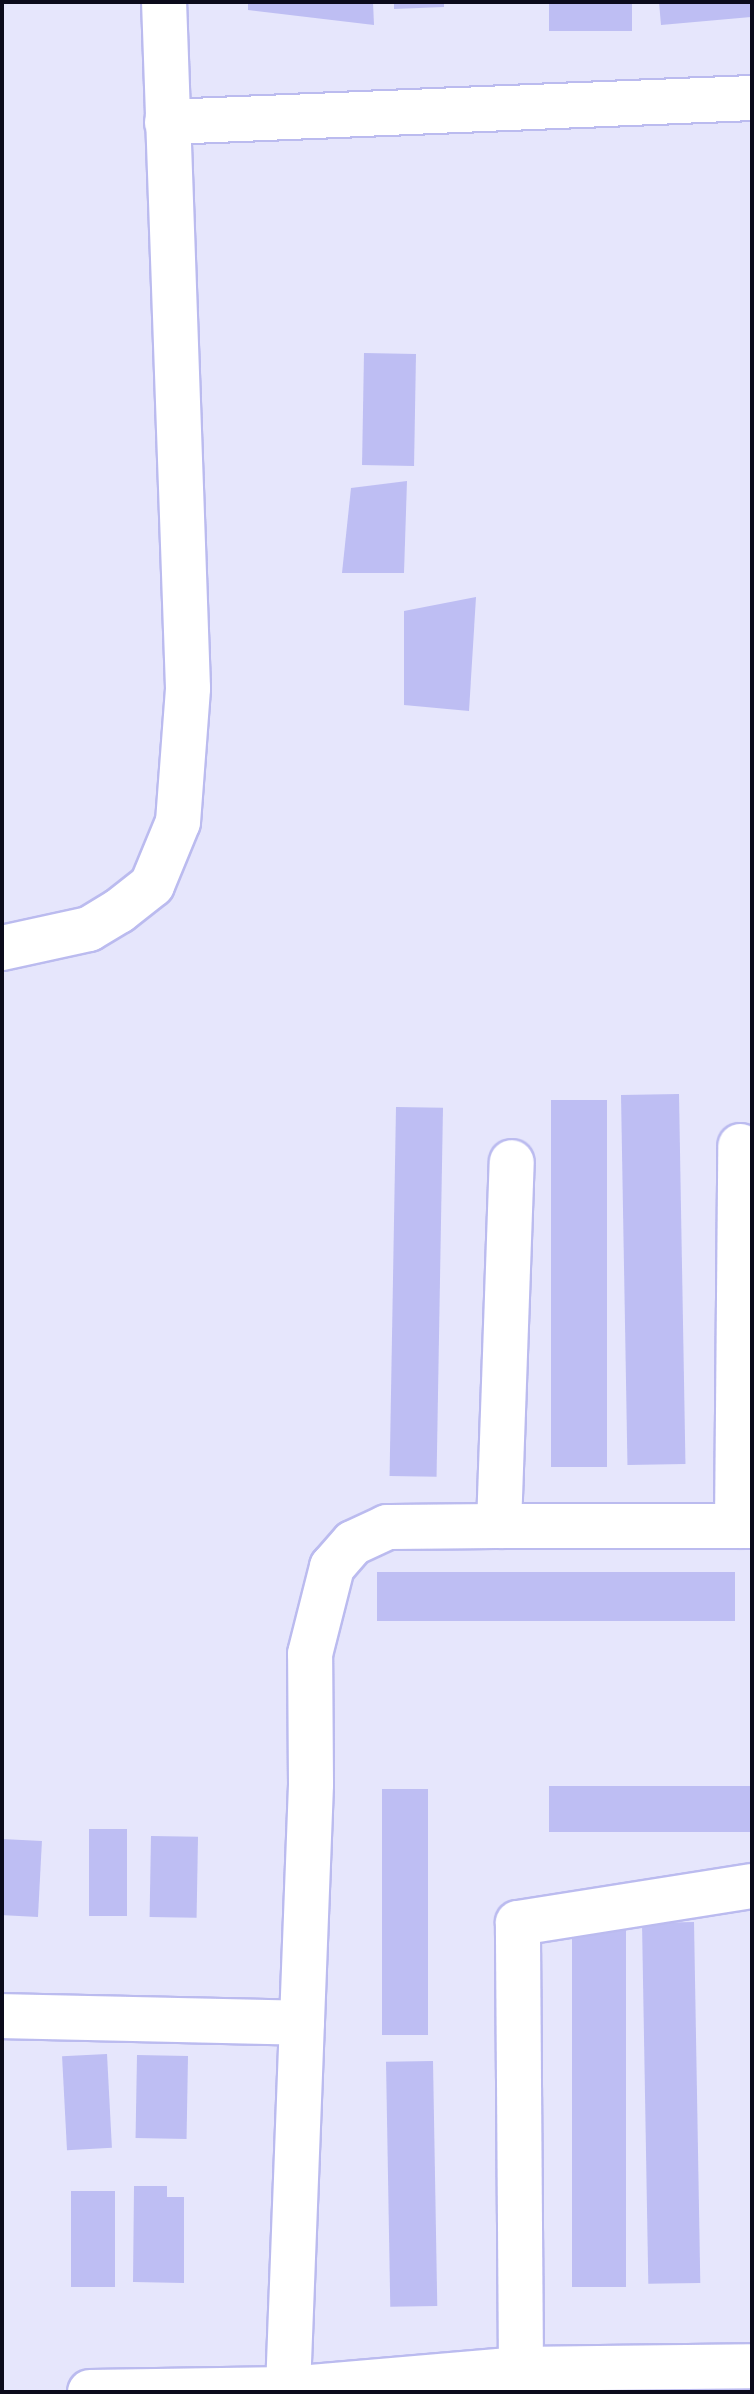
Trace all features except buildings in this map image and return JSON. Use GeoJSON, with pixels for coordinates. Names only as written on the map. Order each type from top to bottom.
{"type":"FeatureCollection","features":[{"type":"Feature","properties":{"kind":"street"},"geometry":{"type":"LineString","coordinates":[[2,948],[89,929],[119,911],[152,885],[178,822],[188,688],[164,2]]}},
{"type":"Feature","properties":{"kind":"street"},"geometry":{"type":"LineString","coordinates":[[167,122],[431,109],[654,106],[752,98]]}},
{"type":"Feature","properties":{"kind":"street"},"geometry":{"type":"LineString","coordinates":[[288,2389],[302,2023],[310,1654],[332,1567],[353,1543],[387,1527],[744,1526],[740,1146]]}},
{"type":"Feature","properties":{"kind":"street"},"geometry":{"type":"LineString","coordinates":[[499,1526],[512,1162]]}},
{"type":"Feature","properties":{"kind":"street"},"geometry":{"type":"LineString","coordinates":[[521,2369],[518,1923],[752,1886]]}},
{"type":"Feature","properties":{"kind":"street"},"geometry":{"type":"LineString","coordinates":[[2,2016],[302,2023]]}},
{"type":"Feature","properties":{"kind":"street"},"geometry":{"type":"LineString","coordinates":[[90,2392],[288,2389],[521,2369],[752,2366]]}}]}
